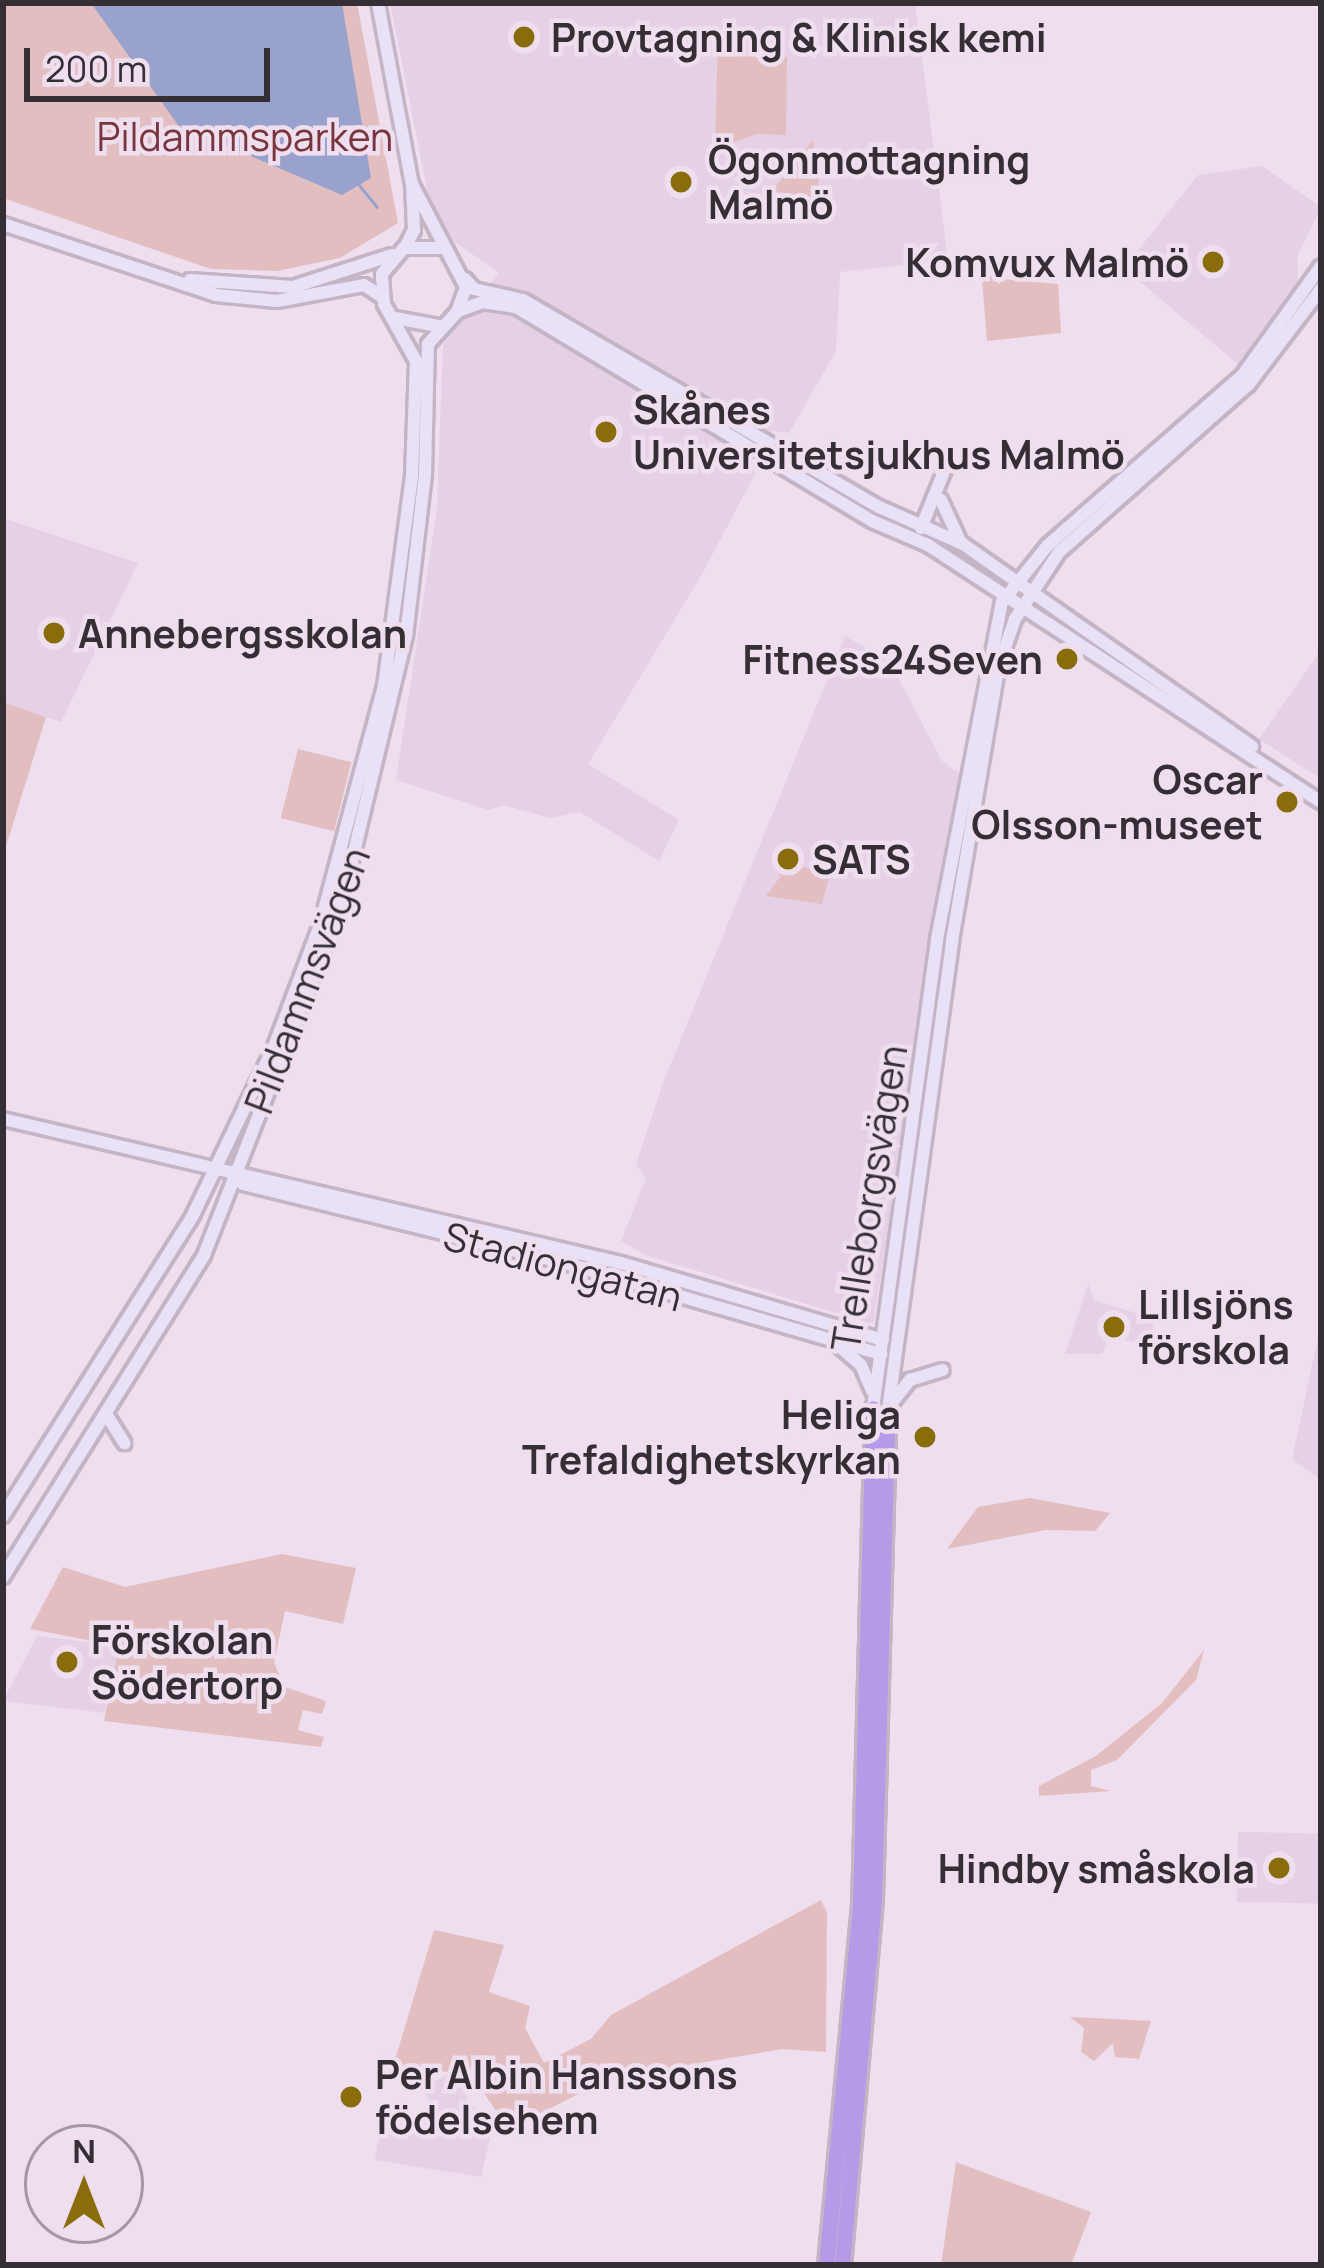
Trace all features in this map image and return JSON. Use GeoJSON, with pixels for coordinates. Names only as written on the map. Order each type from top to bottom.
{"type":"FeatureCollection","features":[{"type":"Feature","properties":{"kind":"highway","name":"Trelleborgsvägen"},"geometry":{"type":"LineString","coordinates":[[826,2265],[860,1906],[878,1406]]}},
{"type":"Feature","properties":{"kind":"highway","name":"Trelleborgsvägen"},"geometry":{"type":"LineString","coordinates":[[842,2265],[874,1898],[878,1406]]}},
{"type":"Feature","properties":{"kind":"main road"},"geometry":{"type":"LineString","coordinates":[[378,3],[412,184],[414,230],[382,274],[382,296]]}},
{"type":"Feature","properties":{"kind":"main road"},"geometry":{"type":"LineString","coordinates":[[412,184],[447,251],[474,289],[523,300],[904,519],[963,544]]}},
{"type":"Feature","properties":{"kind":"main road"},"geometry":{"type":"LineString","coordinates":[[3,224],[243,299],[364,285],[382,296]]}},
{"type":"Feature","properties":{"kind":"main road"},"geometry":{"type":"LineString","coordinates":[[154,273],[229,288],[293,287],[401,250],[447,251]]}},
{"type":"Feature","properties":{"kind":"main road"},"geometry":{"type":"LineString","coordinates":[[1010,587],[1242,376],[1321,266]]}},
{"type":"Feature","properties":{"kind":"main road"},"geometry":{"type":"LineString","coordinates":[[457,312],[465,278]]}},
{"type":"Feature","properties":{"kind":"main road"},"geometry":{"type":"LineString","coordinates":[[1024,598],[1060,552],[1248,386],[1321,289]]}},
{"type":"Feature","properties":{"kind":"main road","name":"Pildammsvägen"},"geometry":{"type":"LineString","coordinates":[[3,1516],[215,1169],[302,978],[372,744],[414,444],[416,361],[382,296]]}},
{"type":"Feature","properties":{"kind":"main road"},"geometry":{"type":"LineString","coordinates":[[395,318],[414,328],[439,326],[457,312],[483,302],[516,308],[891,530],[1010,587]]}},
{"type":"Feature","properties":{"kind":"main road","name":"Pildammsvägen"},"geometry":{"type":"LineString","coordinates":[[3,1577],[194,1276],[312,988],[364,826],[406,636],[425,475],[428,344],[439,326]]}},
{"type":"Feature","properties":{"kind":"main road"},"geometry":{"type":"LineString","coordinates":[[928,545],[920,526],[948,462]]}},
{"type":"Feature","properties":{"kind":"main road"},"geometry":{"type":"LineString","coordinates":[[941,500],[946,523],[963,544],[1024,598],[1321,798]]}},
{"type":"Feature","properties":{"kind":"main road"},"geometry":{"type":"LineString","coordinates":[[842,502],[920,526]]}},
{"type":"Feature","properties":{"kind":"main road","name":"Trelleborgsvägen"},"geometry":{"type":"LineString","coordinates":[[878,1406],[879,1346],[937,938],[990,642],[1010,587]]}},
{"type":"Feature","properties":{"kind":"main road","name":"Trelleborgsvägen"},"geometry":{"type":"LineString","coordinates":[[878,1406],[895,1351],[998,668],[1024,598]]}},
{"type":"Feature","properties":{"kind":"main road","name":"Stadiongatan"},"geometry":{"type":"LineString","coordinates":[[3,1119],[621,1263],[895,1351]]}},
{"type":"Feature","properties":{"kind":"main road","name":"Stadiongatan"},"geometry":{"type":"LineString","coordinates":[[234,1174],[254,1186],[828,1338],[879,1346]]}},
{"type":"Feature","properties":{"kind":"main road"},"geometry":{"type":"LineString","coordinates":[[225,1204],[254,1186]]}},
{"type":"Feature","properties":{"kind":"main road"},"geometry":{"type":"LineString","coordinates":[[828,1338],[861,1365],[878,1406],[910,1380],[942,1370]]}},
{"type":"Feature","properties":{"kind":"main road"},"geometry":{"type":"LineString","coordinates":[[108,1417],[124,1443]]}},
{"type":"Feature","properties":{"kind":"shaded area","name":"Skånes Universitetsjukhus Malmö"},"geometry":{"type":"Polygon","coordinates":[[[390,3],[915,3],[948,260],[840,272],[836,351],[789,433],[772,431],[751,461],[755,474],[702,574],[588,764],[679,820],[659,861],[580,812],[550,818],[504,805],[489,810],[396,780],[437,509],[443,345],[499,273],[455,242],[430,204],[390,3]]]}},
{"type":"Feature","properties":{"kind":"shaded area","name":"Komvux Malmö"},"geometry":{"type":"Polygon","coordinates":[[[1262,166],[1321,207],[1297,257],[1298,281],[1241,367],[1124,268],[1198,175],[1262,166]]]}},
{"type":"Feature","properties":{"kind":"shaded area","name":"Annebergsskolan"},"geometry":{"type":"Polygon","coordinates":[[[3,518],[138,563],[61,722],[3,702],[3,518]]]}},
{"type":"Feature","properties":{"kind":"shaded area"},"geometry":{"type":"Polygon","coordinates":[[[845,636],[890,662],[942,761],[962,775],[873,1324],[648,1256],[621,1241],[646,1178],[636,1164],[663,1083],[845,636]]]}},
{"type":"Feature","properties":{"kind":"shaded area"},"geometry":{"type":"Polygon","coordinates":[[[1321,650],[1321,779],[1259,739],[1321,650]]]}},
{"type":"Feature","properties":{"kind":"shaded area","name":"Lillsjöns förskola"},"geometry":{"type":"Polygon","coordinates":[[[1088,1284],[1094,1300],[1155,1319],[1149,1343],[1108,1338],[1102,1354],[1065,1354],[1088,1284]]]}},
{"type":"Feature","properties":{"kind":"shaded area"},"geometry":{"type":"Polygon","coordinates":[[[1321,1324],[1321,1480],[1292,1459],[1321,1324]]]}},
{"type":"Feature","properties":{"kind":"shaded area","name":"Förskolan Södertorp"},"geometry":{"type":"Polygon","coordinates":[[[37,1636],[119,1646],[105,1713],[3,1701],[37,1636]]]}},
{"type":"Feature","properties":{"kind":"shaded area","name":"Hindby småskola"},"geometry":{"type":"Polygon","coordinates":[[[1238,1832],[1320,1833],[1319,1903],[1237,1902],[1238,1832]]]}},
{"type":"Feature","properties":{"kind":"shaded area"},"geometry":{"type":"Polygon","coordinates":[[[456,2070],[469,2103],[494,2121],[481,2177],[375,2160],[381,2120],[399,2124],[431,2106],[423,2088],[456,2070]]]}},
{"type":"Feature","properties":{"kind":"green space","name":"Pildammsparken"},"geometry":{"type":"Polygon","coordinates":[[[3,3],[357,3],[398,223],[340,258],[277,271],[211,269],[3,198],[3,3]]]}},
{"type":"Feature","properties":{"kind":"green space"},"geometry":{"type":"Polygon","coordinates":[[[718,35],[751,36],[752,56],[787,57],[786,135],[757,134],[715,149],[718,35]]]}},
{"type":"Feature","properties":{"kind":"green space"},"geometry":{"type":"Polygon","coordinates":[[[813,140],[821,199],[772,191],[813,140]]]}},
{"type":"Feature","properties":{"kind":"green space"},"geometry":{"type":"Polygon","coordinates":[[[1001,271],[1002,279],[1058,284],[1061,333],[987,341],[982,278],[1001,271]]]}},
{"type":"Feature","properties":{"kind":"green space"},"geometry":{"type":"Polygon","coordinates":[[[3,702],[46,717],[3,856],[3,702]]]}},
{"type":"Feature","properties":{"kind":"green space"},"geometry":{"type":"Polygon","coordinates":[[[298,749],[351,762],[334,831],[281,818],[298,749]]]}},
{"type":"Feature","properties":{"kind":"green space"},"geometry":{"type":"Polygon","coordinates":[[[775,859],[830,874],[822,904],[766,896],[780,877],[775,859]]]}},
{"type":"Feature","properties":{"kind":"green space"},"geometry":{"type":"Polygon","coordinates":[[[1030,1498],[1110,1513],[1095,1531],[1046,1530],[947,1549],[978,1507],[1030,1498]]]}},
{"type":"Feature","properties":{"kind":"green space"},"geometry":{"type":"Polygon","coordinates":[[[282,1554],[356,1568],[343,1624],[285,1611],[274,1663],[285,1687],[326,1701],[322,1714],[303,1710],[298,1730],[324,1737],[321,1747],[104,1721],[119,1646],[30,1629],[63,1567],[125,1587],[282,1554]]]}},
{"type":"Feature","properties":{"kind":"green space"},"geometry":{"type":"Polygon","coordinates":[[[1204,1650],[1196,1680],[1117,1760],[1091,1770],[1091,1786],[1111,1791],[1039,1796],[1039,1786],[1096,1756],[1162,1703],[1204,1650]]]}},
{"type":"Feature","properties":{"kind":"green space"},"geometry":{"type":"Polygon","coordinates":[[[821,1900],[827,1913],[826,2052],[783,2049],[609,2078],[509,2130],[469,2071],[391,2073],[434,1930],[504,1945],[489,1992],[530,2006],[525,2028],[544,2063],[591,2039],[611,2015],[821,1900]]]}},
{"type":"Feature","properties":{"kind":"green space"},"geometry":{"type":"Polygon","coordinates":[[[1070,2017],[1151,2021],[1139,2059],[1115,2057],[1113,2043],[1094,2061],[1081,2052],[1084,2028],[1070,2017]]]}},
{"type":"Feature","properties":{"kind":"green space"},"geometry":{"type":"Polygon","coordinates":[[[956,2162],[1091,2212],[1071,2265],[941,2265],[956,2162]]]}},
{"type":"Feature","properties":{"kind":"water"},"geometry":{"type":"Polygon","coordinates":[[[91,3],[342,3],[371,178],[342,195],[178,125],[91,3]]]}},
{"type":"Feature","properties":{"kind":"waterway"},"geometry":{"type":"LineString","coordinates":[[359,185],[377,207]]}},
{"type":"Feature","properties":{"kind":"place","name":"Provtagning & Klinisk kemi"},"geometry":{"type":"Point","coordinates":[524,37]}},
{"type":"Feature","properties":{"kind":"place","name":"Ögonmottagning Malmö"},"geometry":{"type":"Point","coordinates":[681,182]}},
{"type":"Feature","properties":{"kind":"place","name":"Komvux Malmö"},"geometry":{"type":"Point","coordinates":[1213,262]}},
{"type":"Feature","properties":{"kind":"place","name":"Skånes Universitetsjukhus Malmö"},"geometry":{"type":"Point","coordinates":[606,432]}},
{"type":"Feature","properties":{"kind":"place","name":"Annebergsskolan"},"geometry":{"type":"Point","coordinates":[54,633]}},
{"type":"Feature","properties":{"kind":"place","name":"Fitness24Seven"},"geometry":{"type":"Point","coordinates":[1067,659]}},
{"type":"Feature","properties":{"kind":"place","name":"Oscar Olsson-museet"},"geometry":{"type":"Point","coordinates":[1287,802]}},
{"type":"Feature","properties":{"kind":"place","name":"SATS"},"geometry":{"type":"Point","coordinates":[788,859]}},
{"type":"Feature","properties":{"kind":"place","name":"Lillsjöns förskola"},"geometry":{"type":"Point","coordinates":[1114,1327]}},
{"type":"Feature","properties":{"kind":"place","name":"Heliga Trefaldighetskyrkan"},"geometry":{"type":"Point","coordinates":[925,1437]}},
{"type":"Feature","properties":{"kind":"place","name":"Förskolan Södertorp"},"geometry":{"type":"Point","coordinates":[67,1662]}},
{"type":"Feature","properties":{"kind":"place","name":"Hindby småskola"},"geometry":{"type":"Point","coordinates":[1279,1868]}},
{"type":"Feature","properties":{"kind":"place","name":"Per Albin Hanssons födelsehem"},"geometry":{"type":"Point","coordinates":[351,2097]}}]}
